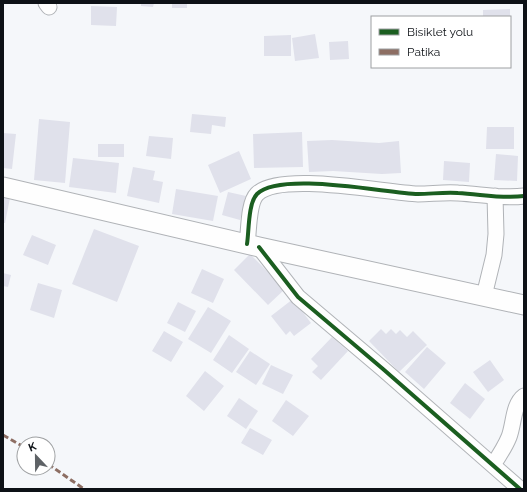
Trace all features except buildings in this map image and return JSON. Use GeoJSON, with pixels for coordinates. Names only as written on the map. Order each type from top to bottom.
{"type":"FeatureCollection","features":[{"type":"Feature","properties":{"kind":"main road"},"geometry":{"type":"LineString","coordinates":[[3,187],[253,246],[524,305]]}},
{"type":"Feature","properties":{"kind":"street"},"geometry":{"type":"LineString","coordinates":[[520,489],[394,378],[298,297],[253,246],[252,204],[257,194],[269,188],[290,184],[326,184],[418,194],[457,193],[495,196],[524,196]]}},
{"type":"Feature","properties":{"kind":"street"},"geometry":{"type":"LineString","coordinates":[[484,296],[496,234],[495,196]]}},
{"type":"Feature","properties":{"kind":"street"},"geometry":{"type":"LineString","coordinates":[[494,465],[505,446],[509,435],[514,420],[516,404],[524,396]]}},
{"type":"Feature","properties":{"kind":"marked path"},"geometry":{"type":"LineString","coordinates":[[3,435],[16,442]]}},
{"type":"Feature","properties":{"kind":"marked path"},"geometry":{"type":"LineString","coordinates":[[56,470],[84,489]]}},
{"type":"Feature","properties":{"kind":"cycle path"},"geometry":{"type":"LineString","coordinates":[[247,244],[250,211],[254,198],[257,194],[269,187],[288,184],[310,184],[359,187],[418,194],[453,193],[499,197],[524,196]]}},
{"type":"Feature","properties":{"kind":"cycle path"},"geometry":{"type":"LineString","coordinates":[[259,247],[298,297],[520,489]]}}]}
